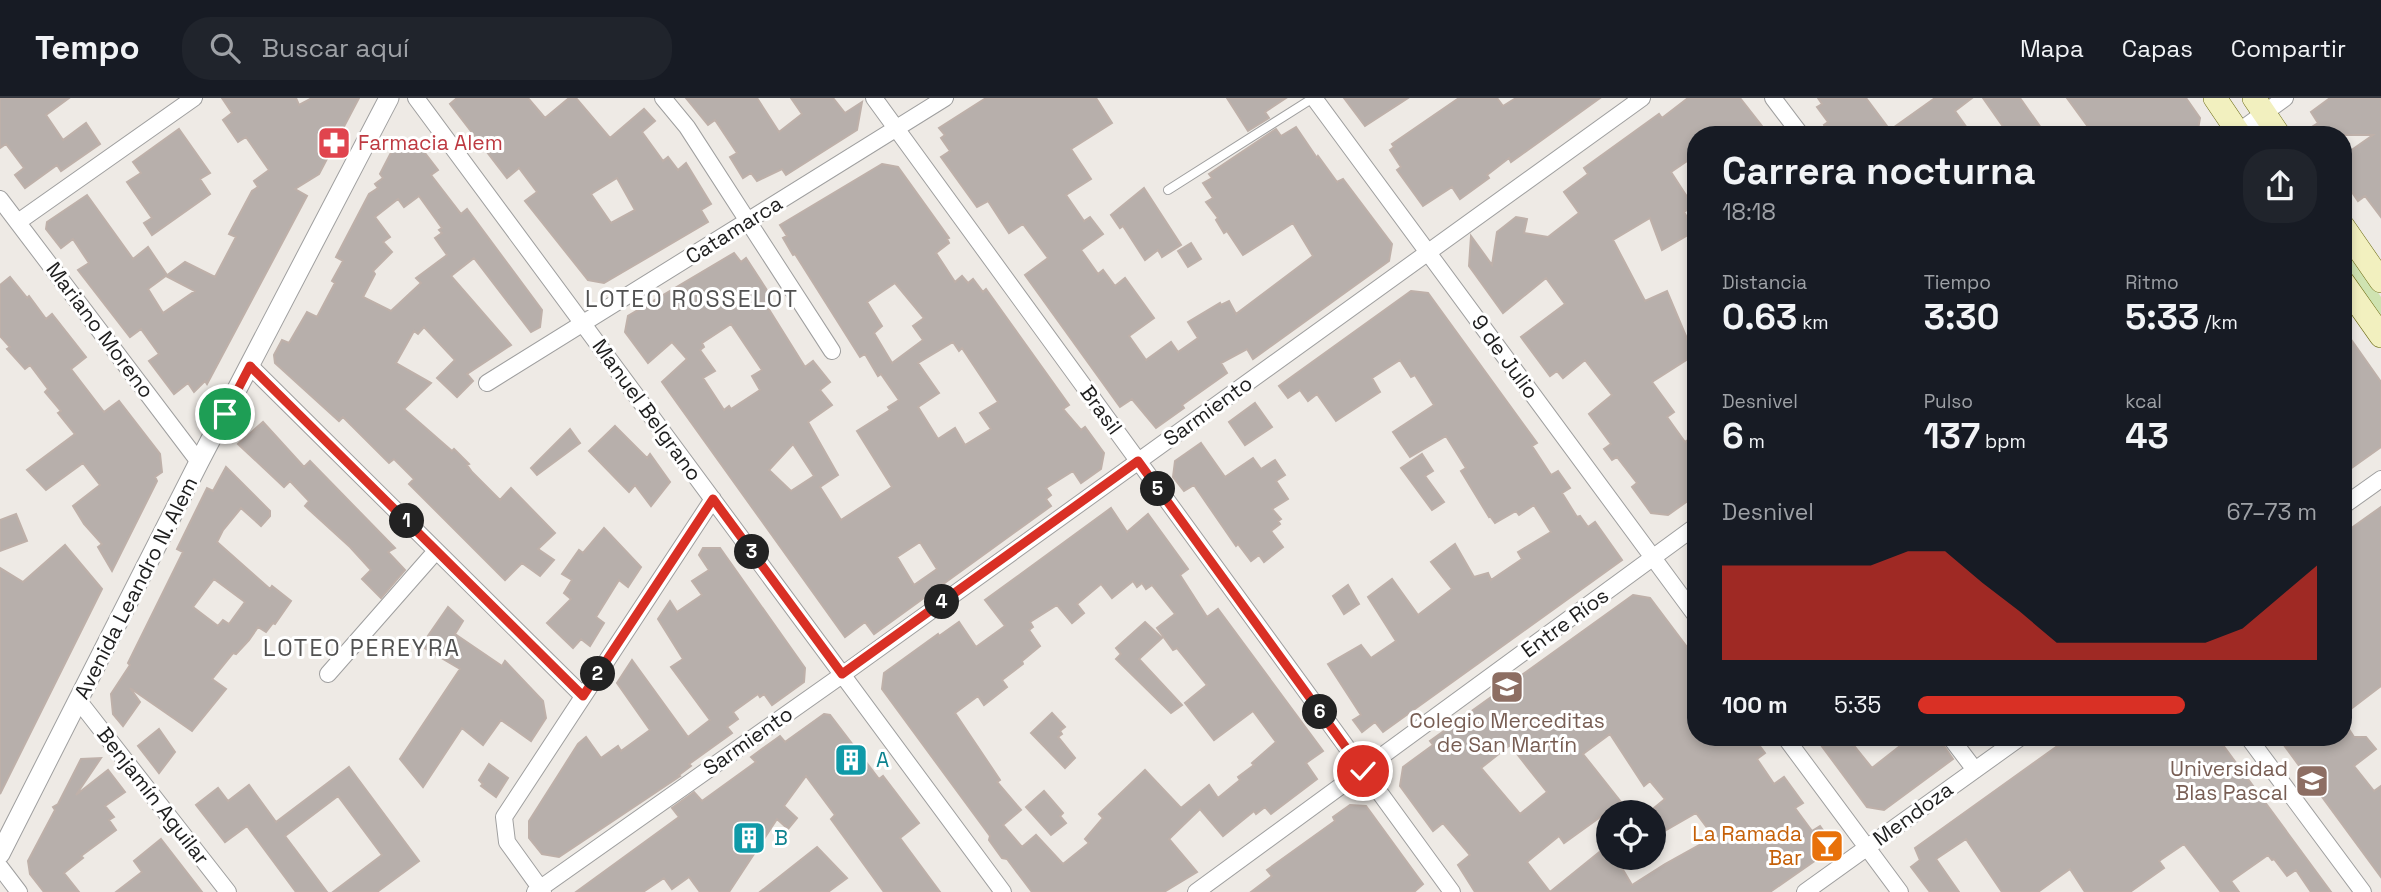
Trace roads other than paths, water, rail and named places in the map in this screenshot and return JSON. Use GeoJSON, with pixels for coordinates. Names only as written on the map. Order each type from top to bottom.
{"type":"FeatureCollection","features":[{"type":"Feature","properties":{"kind":"main road"},"geometry":{"type":"LineString","coordinates":[[2215,98],[2232,126]]}},
{"type":"Feature","properties":{"kind":"main road"},"geometry":{"type":"LineString","coordinates":[[2259,105],[2274,126]]}},
{"type":"Feature","properties":{"kind":"main road"},"geometry":{"type":"LineString","coordinates":[[2352,239],[2381,281]]}},
{"type":"Feature","properties":{"kind":"main road"},"geometry":{"type":"LineString","coordinates":[[2352,295],[2381,337]]}},
{"type":"Feature","properties":{"kind":"street"},"geometry":{"type":"LineString","coordinates":[[18,222],[194,98]]}},
{"type":"Feature","properties":{"kind":"street","name":"Avenida Leandro N. Alem"},"geometry":{"type":"LineString","coordinates":[[0,854],[389,98]]}},
{"type":"Feature","properties":{"kind":"street","name":"Manuel Belgrano"},"geometry":{"type":"LineString","coordinates":[[416,98],[1003,892]]}},
{"type":"Feature","properties":{"kind":"street"},"geometry":{"type":"LineString","coordinates":[[663,98],[687,127],[832,351]]}},
{"type":"Feature","properties":{"kind":"street","name":"Brasil"},"geometry":{"type":"LineString","coordinates":[[874,98],[1452,892]]}},
{"type":"Feature","properties":{"kind":"street","name":"Catamarca"},"geometry":{"type":"LineString","coordinates":[[487,383],[945,98]]}},
{"type":"Feature","properties":{"kind":"street","name":"9 de Julio"},"geometry":{"type":"LineString","coordinates":[[1314,98],[1687,603]]}},
{"type":"Feature","properties":{"kind":"street","name":"Sarmiento"},"geometry":{"type":"LineString","coordinates":[[539,891],[1642,98]]}},
{"type":"Feature","properties":{"kind":"street"},"geometry":{"type":"LineString","coordinates":[[1773,98],[1794,126]]}},
{"type":"Feature","properties":{"kind":"street"},"geometry":{"type":"LineString","coordinates":[[2243,126],[2259,105],[2285,98]]}},
{"type":"Feature","properties":{"kind":"street","name":"Mariano Moreno"},"geometry":{"type":"LineString","coordinates":[[0,199],[200,462]]}},
{"type":"Feature","properties":{"kind":"street"},"geometry":{"type":"LineString","coordinates":[[250,366],[583,696]]}},
{"type":"Feature","properties":{"kind":"street"},"geometry":{"type":"LineString","coordinates":[[2352,500],[2381,479]]}},
{"type":"Feature","properties":{"kind":"street"},"geometry":{"type":"LineString","coordinates":[[539,891],[507,842],[504,817],[713,499]]}},
{"type":"Feature","properties":{"kind":"street","name":"Entre Ríos"},"geometry":{"type":"LineString","coordinates":[[1196,892],[1687,533]]}},
{"type":"Feature","properties":{"kind":"street"},"geometry":{"type":"LineString","coordinates":[[328,674],[436,551]]}},
{"type":"Feature","properties":{"kind":"street","name":"Benjamín Aguilar"},"geometry":{"type":"LineString","coordinates":[[78,700],[228,892]]}},
{"type":"Feature","properties":{"kind":"street"},"geometry":{"type":"LineString","coordinates":[[1792,746],[1899,892]]}},
{"type":"Feature","properties":{"kind":"street"},"geometry":{"type":"LineString","coordinates":[[1957,746],[1975,770]]}},
{"type":"Feature","properties":{"kind":"street","name":"Mendoza"},"geometry":{"type":"LineString","coordinates":[[1805,892],[2008,746]]}},
{"type":"Feature","properties":{"kind":"street"},"geometry":{"type":"LineString","coordinates":[[2255,746],[2363,892]]}},
{"type":"Feature","properties":{"kind":"street"},"geometry":{"type":"LineString","coordinates":[[0,867],[19,892]]}},
{"type":"Feature","properties":{"kind":"lane"},"geometry":{"type":"LineString","coordinates":[[1168,190],[1314,98]]}},
{"type":"Feature","properties":{"kind":"place","name":"Farmacia Alem"},"geometry":{"type":"Point","coordinates":[334,143]}},
{"type":"Feature","properties":{"kind":"place","name":"Colegio Merceditas de San Martín"},"geometry":{"type":"Point","coordinates":[1507,687]}},
{"type":"Feature","properties":{"kind":"place","name":"A"},"geometry":{"type":"Point","coordinates":[851,760]}},
{"type":"Feature","properties":{"kind":"place","name":"Universidad Blas Pascal"},"geometry":{"type":"Point","coordinates":[2312,781]}},
{"type":"Feature","properties":{"kind":"place","name":"B"},"geometry":{"type":"Point","coordinates":[749,838]}},
{"type":"Feature","properties":{"kind":"place","name":"La Ramada Bar"},"geometry":{"type":"Point","coordinates":[1827,846]}},
{"type":"Feature","properties":{"kind":"district","name":"LOTEO ROSSELOT"},"geometry":{"type":"Point","coordinates":[692,299]}},
{"type":"Feature","properties":{"kind":"district","name":"LOTEO PEREYRA"},"geometry":{"type":"Point","coordinates":[362,648]}}]}
